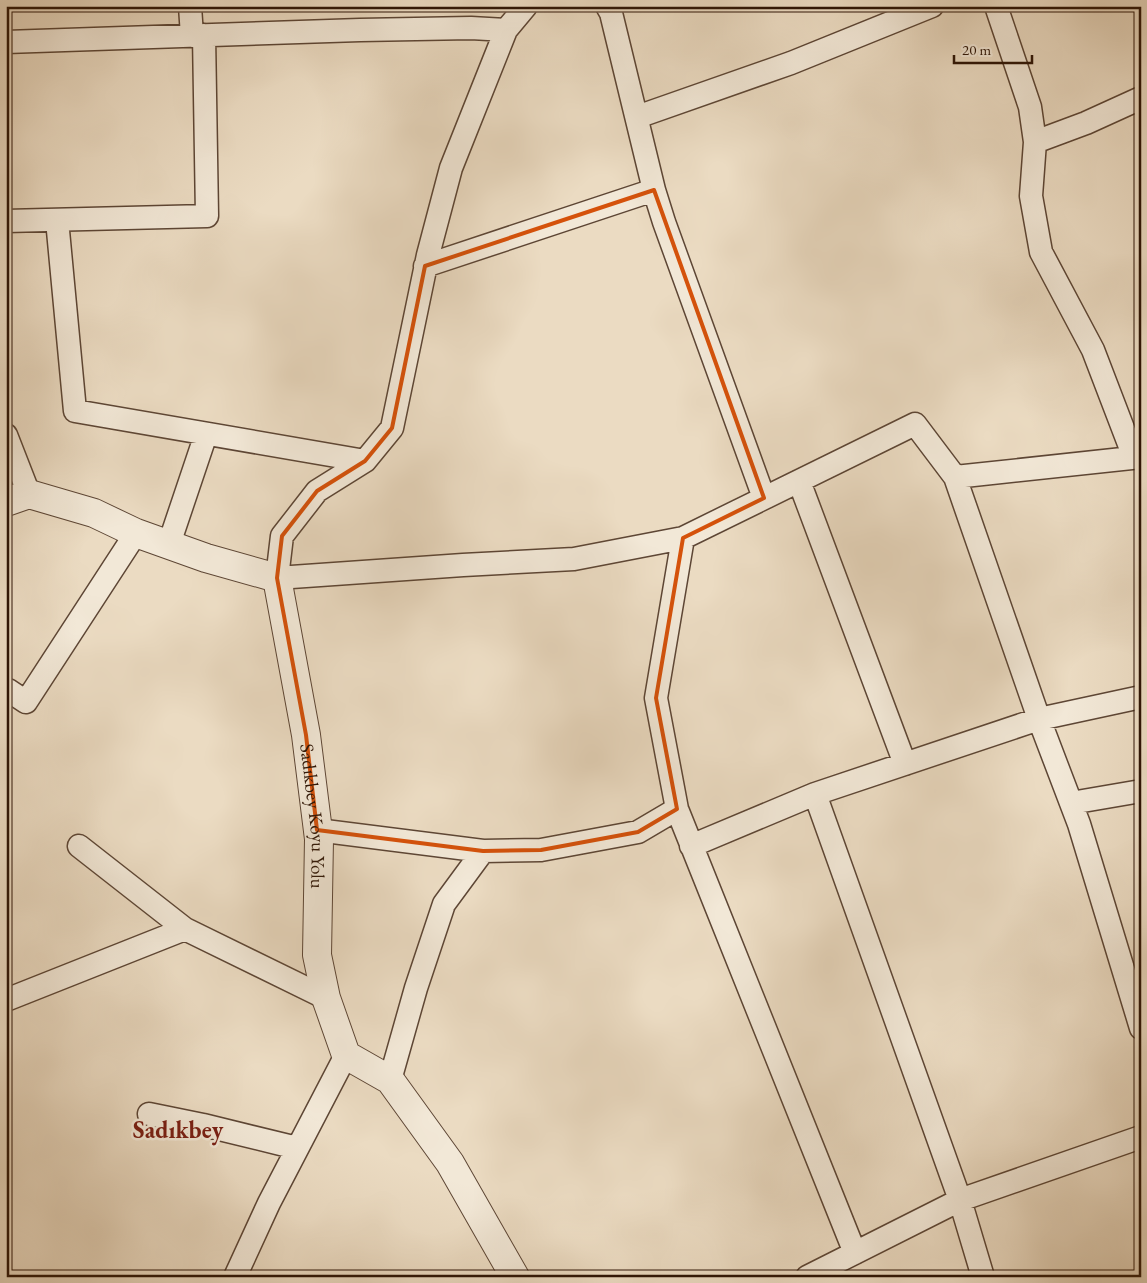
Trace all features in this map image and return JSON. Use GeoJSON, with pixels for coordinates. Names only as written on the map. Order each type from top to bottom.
{"type":"FeatureCollection","features":[{"type":"Feature","properties":{"kind":"street"},"geometry":{"type":"LineString","coordinates":[[6,221],[207,216],[198,36],[190,6]]}},
{"type":"Feature","properties":{"kind":"street"},"geometry":{"type":"LineString","coordinates":[[277,578],[282,536],[318,491],[365,461],[392,428],[426,266],[451,168],[506,30],[526,6]]}},
{"type":"Feature","properties":{"kind":"street"},"geometry":{"type":"LineString","coordinates":[[607,6],[611,13],[654,190],[764,498]]}},
{"type":"Feature","properties":{"kind":"street"},"geometry":{"type":"LineString","coordinates":[[637,117],[791,63],[932,6]]}},
{"type":"Feature","properties":{"kind":"street"},"geometry":{"type":"LineString","coordinates":[[955,477],[1137,457],[1093,350],[1041,252],[1031,196],[1035,142],[1030,107],[996,6]]}},
{"type":"Feature","properties":{"kind":"street"},"geometry":{"type":"LineString","coordinates":[[6,42],[425,28],[506,30]]}},
{"type":"Feature","properties":{"kind":"street"},"geometry":{"type":"LineString","coordinates":[[1035,142],[1086,123],[1141,98]]}},
{"type":"Feature","properties":{"kind":"street"},"geometry":{"type":"LineString","coordinates":[[426,266],[654,190]]}},
{"type":"Feature","properties":{"kind":"street"},"geometry":{"type":"LineString","coordinates":[[56,220],[75,411],[365,461]]}},
{"type":"Feature","properties":{"kind":"street"},"geometry":{"type":"LineString","coordinates":[[6,436],[17,498],[94,513],[136,533],[206,558],[277,578],[462,564],[574,559],[683,538],[915,424],[955,477],[1038,719],[1079,824],[1141,1028]]}},
{"type":"Feature","properties":{"kind":"street"},"geometry":{"type":"LineString","coordinates":[[169,544],[206,434]]}},
{"type":"Feature","properties":{"kind":"street"},"geometry":{"type":"LineString","coordinates":[[799,481],[905,764]]}},
{"type":"Feature","properties":{"kind":"street"},"geometry":{"type":"LineString","coordinates":[[6,693],[8,690],[26,702],[136,533]]}},
{"type":"Feature","properties":{"kind":"street"},"geometry":{"type":"LineString","coordinates":[[683,538],[656,698],[677,809],[855,1252]]}},
{"type":"Feature","properties":{"kind":"street","name":"Sadıkbey Koyu Yolu"},"geometry":{"type":"LineString","coordinates":[[277,578],[306,736],[318,839],[317,955],[326,998],[346,1055]]}},
{"type":"Feature","properties":{"kind":"street"},"geometry":{"type":"LineString","coordinates":[[691,846],[815,794],[1038,719],[1141,697]]}},
{"type":"Feature","properties":{"kind":"street"},"geometry":{"type":"LineString","coordinates":[[1071,803],[1141,791]]}},
{"type":"Feature","properties":{"kind":"street"},"geometry":{"type":"LineString","coordinates":[[815,794],[960,1200],[983,1277]]}},
{"type":"Feature","properties":{"kind":"street"},"geometry":{"type":"LineString","coordinates":[[317,830],[482,850],[541,850],[638,832],[677,809]]}},
{"type":"Feature","properties":{"kind":"street"},"geometry":{"type":"LineString","coordinates":[[79,846],[185,929],[326,998]]}},
{"type":"Feature","properties":{"kind":"street"},"geometry":{"type":"LineString","coordinates":[[390,1080],[416,988],[444,904],[482,850]]}},
{"type":"Feature","properties":{"kind":"street"},"geometry":{"type":"LineString","coordinates":[[6,1000],[185,929]]}},
{"type":"Feature","properties":{"kind":"street"},"geometry":{"type":"LineString","coordinates":[[235,1277],[269,1203],[346,1055],[390,1080],[450,1163],[515,1277]]}},
{"type":"Feature","properties":{"kind":"street"},"geometry":{"type":"LineString","coordinates":[[148,1114],[203,1125],[297,1148]]}},
{"type":"Feature","properties":{"kind":"street"},"geometry":{"type":"LineString","coordinates":[[807,1277],[960,1200],[1141,1137]]}},
{"type":"Feature","properties":{"kind":"highlighted area"},"geometry":{"type":"Polygon","coordinates":[[[654,190],[764,498],[683,538],[656,698],[677,809],[638,832],[541,850],[483,851],[317,830],[306,735],[277,578],[282,536],[317,491],[365,461],[392,428],[425,266],[654,190]]]}},
{"type":"Feature","properties":{"kind":"district","name":"Sadıkbey"},"geometry":{"type":"Point","coordinates":[178,1129]}}]}
